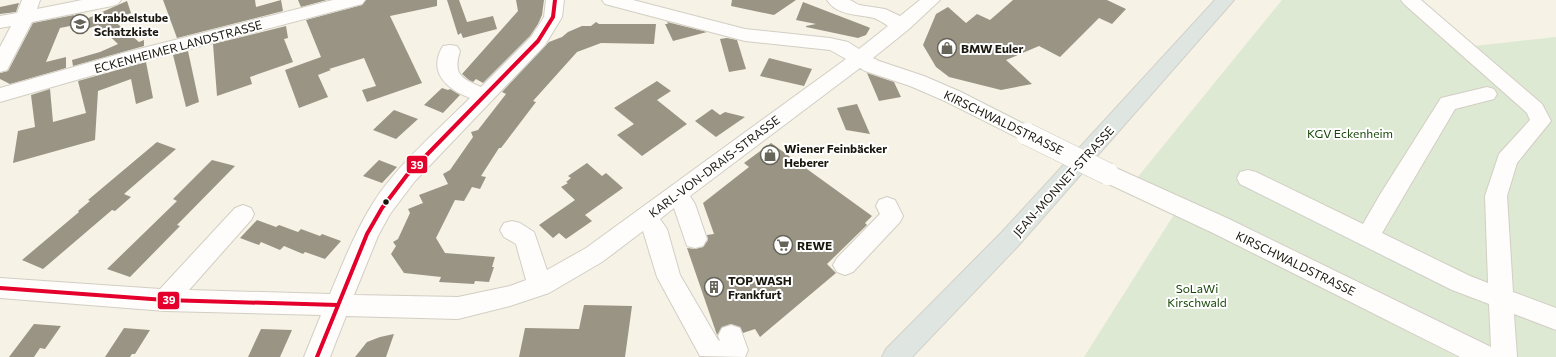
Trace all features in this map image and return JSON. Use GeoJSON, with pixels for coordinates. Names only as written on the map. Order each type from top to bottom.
{"type":"FeatureCollection","features":[{"type":"Feature","properties":{"kind":"main road","name":"JEAN-MONNET-STRASSE"},"geometry":{"type":"LineString","coordinates":[[895,357],[1010,239],[1225,0]]}},
{"type":"Feature","properties":{"kind":"street"},"geometry":{"type":"LineString","coordinates":[[0,22],[28,9],[112,0]]}},
{"type":"Feature","properties":{"kind":"street","name":"ECKENHEIMER LANDSTRASSE"},"geometry":{"type":"LineString","coordinates":[[0,95],[122,60],[356,0]]}},
{"type":"Feature","properties":{"kind":"street"},"geometry":{"type":"LineString","coordinates":[[317,357],[367,234],[382,208],[407,175],[544,34],[553,17],[555,0]]}},
{"type":"Feature","properties":{"kind":"street","name":"KIRSCHWALDSTRASSE"},"geometry":{"type":"LineString","coordinates":[[611,0],[746,35],[830,44],[841,47],[872,66],[917,81],[954,97],[1108,174],[1221,226],[1486,357]]}},
{"type":"Feature","properties":{"kind":"street"},"geometry":{"type":"LineString","coordinates":[[836,0],[854,10],[878,13],[902,25]]}},
{"type":"Feature","properties":{"kind":"street","name":"KARL-VON-DRAIS-STRASSE"},"geometry":{"type":"LineString","coordinates":[[0,288],[165,300],[458,308],[510,296],[540,286],[594,255],[902,25],[931,0]]}},
{"type":"Feature","properties":{"kind":"street"},"geometry":{"type":"LineString","coordinates":[[1410,0],[1529,104],[1548,123]]}},
{"type":"Feature","properties":{"kind":"street"},"geometry":{"type":"LineString","coordinates":[[0,65],[28,9]]}},
{"type":"Feature","properties":{"kind":"street"},"geometry":{"type":"LineString","coordinates":[[450,51],[446,65],[451,78],[474,92],[485,95]]}},
{"type":"Feature","properties":{"kind":"street"},"geometry":{"type":"LineString","coordinates":[[1368,237],[1389,198],[1448,103],[1487,94]]}},
{"type":"Feature","properties":{"kind":"street"},"geometry":{"type":"LineString","coordinates":[[1504,357],[1496,196],[1507,160],[1541,121],[1548,123]]}},
{"type":"Feature","properties":{"kind":"street"},"geometry":{"type":"LineString","coordinates":[[1248,178],[1461,283],[1556,319]]}},
{"type":"Feature","properties":{"kind":"street"},"geometry":{"type":"LineString","coordinates":[[676,194],[684,204],[695,239]]}},
{"type":"Feature","properties":{"kind":"street"},"geometry":{"type":"LineString","coordinates":[[845,265],[892,216],[887,206]]}},
{"type":"Feature","properties":{"kind":"street"},"geometry":{"type":"LineString","coordinates":[[165,300],[243,214]]}},
{"type":"Feature","properties":{"kind":"street"},"geometry":{"type":"LineString","coordinates":[[645,218],[655,229],[669,278],[709,348],[718,354],[729,355],[735,350],[732,336]]}},
{"type":"Feature","properties":{"kind":"street"},"geometry":{"type":"LineString","coordinates":[[512,230],[526,239],[540,286]]}},
{"type":"Feature","properties":{"kind":"green space","name":"KGV Eckenheim"},"geometry":{"type":"Polygon","coordinates":[[[1282,0],[1400,0],[1456,48],[1556,37],[1556,357],[1506,357],[1137,178],[1282,0]]]}},
{"type":"Feature","properties":{"kind":"green space","name":"SoLaWi Kirschwald"},"geometry":{"type":"Polygon","coordinates":[[[1175,213],[1457,357],[1084,357],[1175,213]]]}},
{"type":"Feature","properties":{"kind":"building"},"geometry":{"type":"Polygon","coordinates":[[[163,0],[255,0],[256,7],[281,0],[283,11],[177,38],[163,0]]]}},
{"type":"Feature","properties":{"kind":"building"},"geometry":{"type":"Polygon","coordinates":[[[298,0],[327,0],[301,7],[298,0]]]}},
{"type":"Feature","properties":{"kind":"building"},"geometry":{"type":"Polygon","coordinates":[[[366,0],[437,0],[437,6],[390,16],[422,83],[367,102],[362,90],[376,86],[364,58],[329,69],[331,70],[318,75],[328,97],[299,108],[285,70],[321,57],[306,20],[362,5],[366,0]]]}},
{"type":"Feature","properties":{"kind":"building"},"geometry":{"type":"Polygon","coordinates":[[[447,0],[459,0],[467,22],[493,16],[497,29],[463,38],[461,33],[458,35],[447,0]]]}},
{"type":"Feature","properties":{"kind":"building"},"geometry":{"type":"Polygon","coordinates":[[[516,0],[544,0],[542,15],[538,24],[530,36],[483,83],[476,79],[473,82],[469,80],[462,74],[518,11],[516,0]]]}},
{"type":"Feature","properties":{"kind":"building"},"geometry":{"type":"Polygon","coordinates":[[[732,0],[796,0],[774,15],[731,6],[732,0]]]}},
{"type":"Feature","properties":{"kind":"building"},"geometry":{"type":"Polygon","coordinates":[[[1013,0],[1107,0],[1126,9],[1112,24],[1099,18],[1060,57],[1039,46],[1006,60],[1032,84],[1001,90],[949,77],[936,67],[923,45],[936,14],[948,7],[966,23],[977,14],[990,20],[1013,0]]]}},
{"type":"Feature","properties":{"kind":"building"},"geometry":{"type":"Polygon","coordinates":[[[127,1],[131,13],[113,20],[139,42],[144,40],[144,46],[73,66],[72,60],[100,52],[118,44],[98,25],[87,29],[84,20],[127,1]]]}},
{"type":"Feature","properties":{"kind":"building"},"geometry":{"type":"Polygon","coordinates":[[[803,2],[870,28],[866,35],[858,38],[806,27],[816,24],[796,20],[803,2]]]}},
{"type":"Feature","properties":{"kind":"building"},"geometry":{"type":"Polygon","coordinates":[[[19,3],[16,12],[0,14],[0,7],[19,3]]]}},
{"type":"Feature","properties":{"kind":"building"},"geometry":{"type":"Polygon","coordinates":[[[74,15],[70,26],[60,28],[46,62],[66,57],[66,68],[10,84],[0,79],[0,73],[8,71],[33,23],[74,15]]]}},
{"type":"Feature","properties":{"kind":"building"},"geometry":{"type":"Polygon","coordinates":[[[596,22],[599,24],[656,24],[654,44],[601,43],[577,52],[533,101],[536,102],[501,148],[499,148],[481,176],[486,177],[480,189],[472,187],[464,201],[455,200],[436,238],[445,253],[495,257],[492,267],[494,267],[489,282],[475,281],[474,284],[439,282],[441,277],[404,273],[391,254],[396,246],[393,242],[398,239],[410,213],[408,209],[423,203],[419,195],[448,184],[443,174],[450,170],[473,137],[471,132],[478,130],[506,94],[502,92],[549,42],[582,26],[591,26],[596,22]]]}},
{"type":"Feature","properties":{"kind":"building"},"geometry":{"type":"Polygon","coordinates":[[[667,22],[707,32],[673,41],[665,24],[668,24],[667,22]]]}},
{"type":"Feature","properties":{"kind":"building"},"geometry":{"type":"Polygon","coordinates":[[[286,26],[288,38],[284,39],[293,62],[250,77],[252,84],[217,96],[213,44],[286,26]]]}},
{"type":"Feature","properties":{"kind":"building"},"geometry":{"type":"Polygon","coordinates":[[[727,38],[737,40],[746,69],[729,72],[720,39],[727,38]]]}},
{"type":"Feature","properties":{"kind":"building"},"geometry":{"type":"Polygon","coordinates":[[[188,51],[199,102],[186,107],[173,55],[188,51]]]}},
{"type":"Feature","properties":{"kind":"building"},"geometry":{"type":"Polygon","coordinates":[[[769,58],[812,69],[804,86],[760,76],[769,58]]]}},
{"type":"Feature","properties":{"kind":"building"},"geometry":{"type":"Polygon","coordinates":[[[146,62],[153,98],[136,104],[131,79],[98,91],[95,140],[13,163],[18,131],[35,127],[31,95],[50,89],[53,122],[86,113],[78,81],[146,62]]]}},
{"type":"Feature","properties":{"kind":"building"},"geometry":{"type":"Polygon","coordinates":[[[867,73],[894,82],[901,97],[879,101],[867,73]]]}},
{"type":"Feature","properties":{"kind":"building"},"geometry":{"type":"Polygon","coordinates":[[[657,81],[671,91],[657,100],[687,124],[642,156],[617,135],[634,124],[614,108],[657,81]]]}},
{"type":"Feature","properties":{"kind":"building"},"geometry":{"type":"Polygon","coordinates":[[[442,88],[448,90],[450,89],[460,95],[443,113],[424,105],[442,88]]]}},
{"type":"Feature","properties":{"kind":"building"},"geometry":{"type":"Polygon","coordinates":[[[857,104],[870,134],[846,130],[837,108],[857,104]]]}},
{"type":"Feature","properties":{"kind":"building"},"geometry":{"type":"Polygon","coordinates":[[[712,109],[720,115],[725,112],[745,117],[716,137],[695,121],[712,109]]]}},
{"type":"Feature","properties":{"kind":"building"},"geometry":{"type":"Polygon","coordinates":[[[394,110],[418,119],[396,139],[373,130],[394,110]]]}},
{"type":"Feature","properties":{"kind":"building"},"geometry":{"type":"Polygon","coordinates":[[[157,142],[176,149],[124,194],[131,197],[115,211],[112,210],[43,269],[22,260],[79,212],[78,211],[90,201],[88,200],[157,142]]]}},
{"type":"Feature","properties":{"kind":"building","name":"REWE"},"geometry":{"type":"Polygon","coordinates":[[[771,143],[872,216],[865,223],[867,225],[827,264],[836,273],[760,337],[755,329],[743,333],[740,327],[731,324],[722,327],[717,335],[687,248],[695,249],[703,247],[708,240],[707,235],[714,234],[703,203],[749,167],[744,163],[771,143]]]}},
{"type":"Feature","properties":{"kind":"building"},"geometry":{"type":"Polygon","coordinates":[[[212,160],[235,166],[177,225],[180,226],[130,277],[107,269],[177,201],[173,199],[212,160]]]}},
{"type":"Feature","properties":{"kind":"building"},"geometry":{"type":"Polygon","coordinates":[[[379,160],[397,167],[382,183],[363,176],[379,160]]]}},
{"type":"Feature","properties":{"kind":"building"},"geometry":{"type":"Polygon","coordinates":[[[587,163],[602,176],[606,173],[623,188],[585,215],[592,221],[566,239],[559,233],[553,238],[539,225],[575,200],[561,187],[568,183],[566,182],[571,178],[568,176],[587,163]]]}},
{"type":"Feature","properties":{"kind":"building"},"geometry":{"type":"Polygon","coordinates":[[[257,220],[276,227],[279,225],[298,232],[301,229],[320,236],[322,234],[341,241],[325,259],[305,252],[303,254],[284,246],[280,250],[261,242],[259,245],[240,238],[257,220]]]}},
{"type":"Feature","properties":{"kind":"building"},"geometry":{"type":"Polygon","coordinates":[[[584,305],[632,306],[625,357],[519,357],[525,328],[579,329],[584,305]]]}},
{"type":"Feature","properties":{"kind":"building"},"geometry":{"type":"Polygon","coordinates":[[[34,324],[61,326],[45,349],[40,348],[34,357],[9,357],[34,324]]]}},
{"type":"Feature","properties":{"kind":"building"},"geometry":{"type":"Polygon","coordinates":[[[124,328],[150,330],[135,354],[132,354],[130,357],[105,357],[124,328]]]}},
{"type":"Feature","properties":{"kind":"building"},"geometry":{"type":"Polygon","coordinates":[[[261,329],[292,330],[280,357],[248,357],[261,329]]]}},
{"type":"Feature","properties":{"kind":"building"},"geometry":{"type":"Polygon","coordinates":[[[394,334],[386,357],[355,357],[367,342],[394,334]]]}},
{"type":"Feature","properties":{"kind":"transit line","name":"39"},"geometry":{"type":"LineString","coordinates":[[317,357],[367,234],[382,208],[407,175],[538,41],[553,17],[555,0]]}},
{"type":"Feature","properties":{"kind":"transit line","name":"39"},"geometry":{"type":"LineString","coordinates":[[0,288],[165,300],[338,305]]}},
{"type":"Feature","properties":{"kind":"place","name":"Krabbelstube Schatzkiste"},"geometry":{"type":"Point","coordinates":[80,24]}},
{"type":"Feature","properties":{"kind":"place","name":"BMW Euler"},"geometry":{"type":"Point","coordinates":[947,48]}},
{"type":"Feature","properties":{"kind":"place","name":"Wiener Feinbäcker Heberer"},"geometry":{"type":"Point","coordinates":[770,155]}},
{"type":"Feature","properties":{"kind":"place","name":"REWE"},"geometry":{"type":"Point","coordinates":[783,245]}},
{"type":"Feature","properties":{"kind":"place","name":"TOP WASH Frankfurt"},"geometry":{"type":"Point","coordinates":[714,287]}}]}
